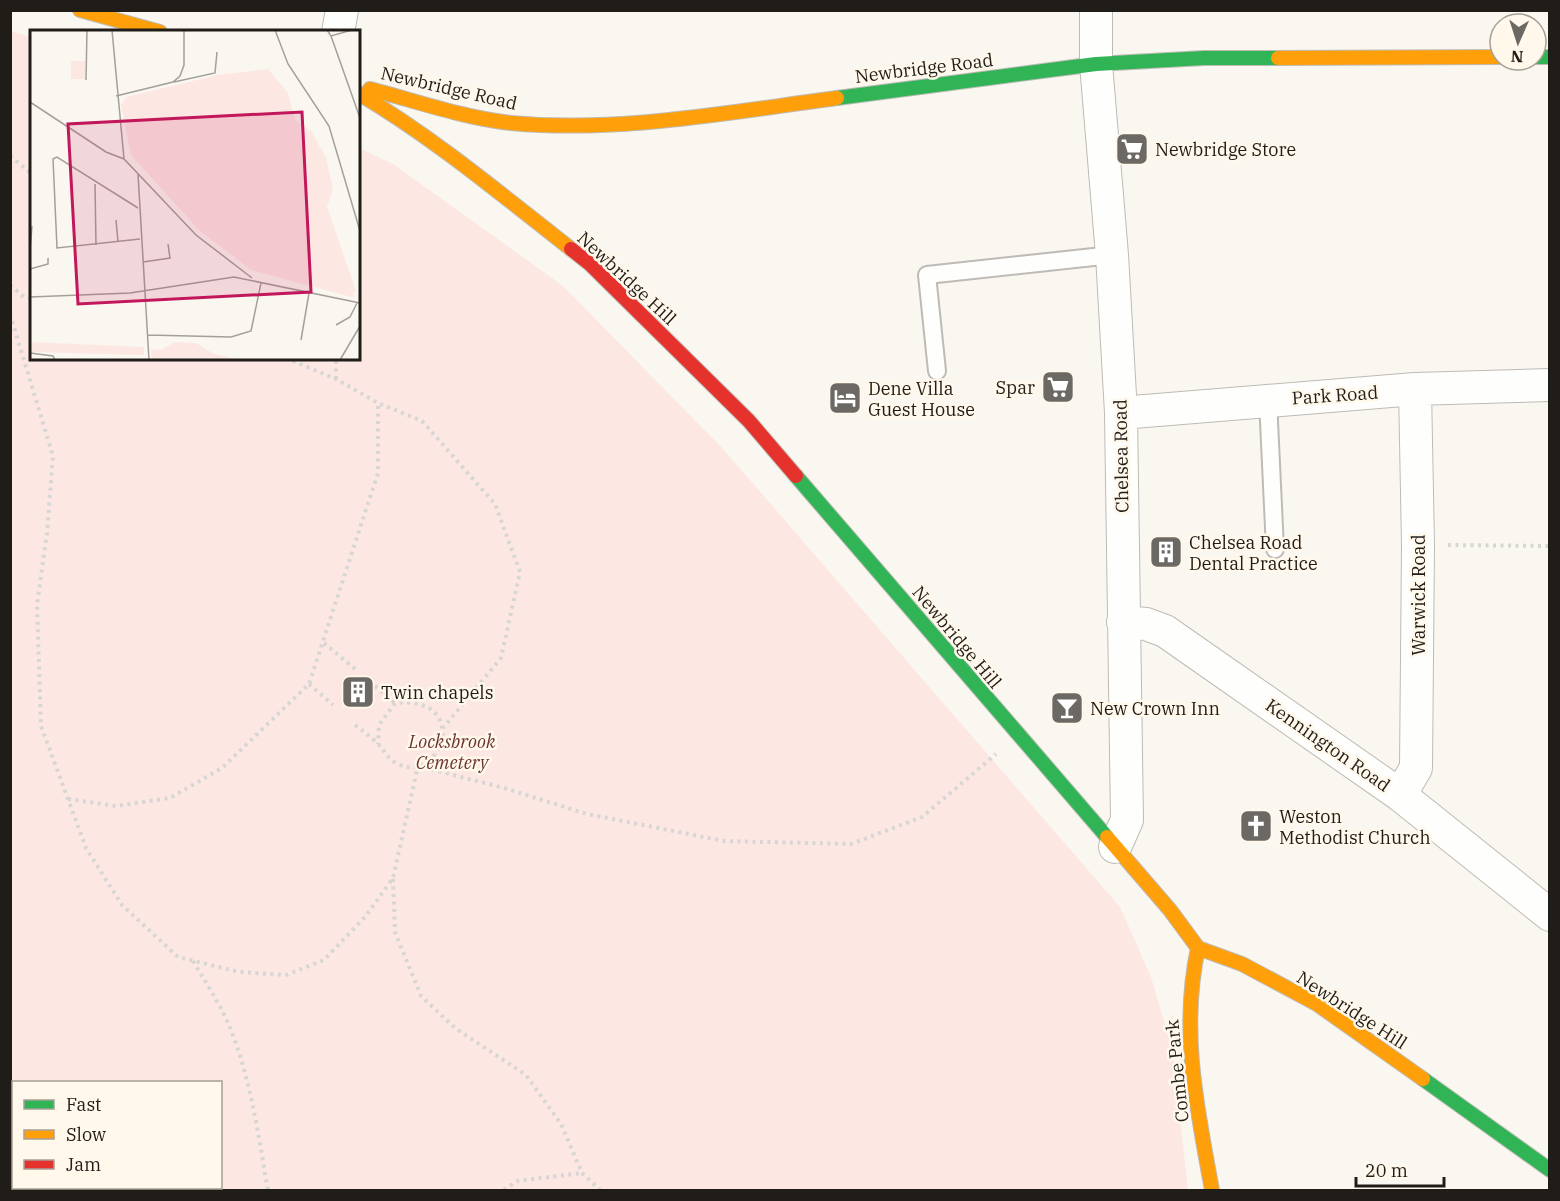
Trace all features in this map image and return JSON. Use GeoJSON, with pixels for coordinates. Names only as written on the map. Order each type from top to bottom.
{"type":"FeatureCollection","features":[{"type":"Feature","properties":{"kind":"main road"},"geometry":{"type":"LineString","coordinates":[[80,10],[153,30]]}},
{"type":"Feature","properties":{"kind":"main road","name":"Newbridge Road"},"geometry":{"type":"LineString","coordinates":[[360,87],[473,116],[511,123],[600,125],[674,119],[1096,64],[1204,58],[1488,57]]}},
{"type":"Feature","properties":{"kind":"main road","name":"Newbridge Hill"},"geometry":{"type":"LineString","coordinates":[[360,94],[392,113],[465,166],[590,264],[749,421],[1170,910],[1198,948],[1242,964],[1317,1004],[1550,1170]]}},
{"type":"Feature","properties":{"kind":"main road","name":"Combe Park"},"geometry":{"type":"LineString","coordinates":[[1198,948],[1190,978],[1187,1023],[1191,1068],[1212,1191]]}},
{"type":"Feature","properties":{"kind":"street"},"geometry":{"type":"LineString","coordinates":[[338,30],[342,10]]}},
{"type":"Feature","properties":{"kind":"street","name":"Chelsea Road"},"geometry":{"type":"LineString","coordinates":[[1096,10],[1096,64],[1112,255],[1121,413],[1127,820],[1115,847]]}},
{"type":"Feature","properties":{"kind":"street","name":"Park Road"},"geometry":{"type":"LineString","coordinates":[[1121,413],[1415,389],[1550,385]]}},
{"type":"Feature","properties":{"kind":"street","name":"Warwick Road"},"geometry":{"type":"LineString","coordinates":[[1400,795],[1416,768],[1419,545],[1415,389]]}},
{"type":"Feature","properties":{"kind":"street","name":"Kennington Road"},"geometry":{"type":"LineString","coordinates":[[1123,622],[1146,624],[1165,631],[1400,795],[1550,915]]}},
{"type":"Feature","properties":{"kind":"lane"},"geometry":{"type":"LineString","coordinates":[[937,371],[927,275],[1112,255]]}},
{"type":"Feature","properties":{"kind":"lane"},"geometry":{"type":"LineString","coordinates":[[1268,400],[1275,549]]}},
{"type":"Feature","properties":{"kind":"path"},"geometry":{"type":"LineString","coordinates":[[10,156],[30,172]]}},
{"type":"Feature","properties":{"kind":"path"},"geometry":{"type":"LineString","coordinates":[[10,285],[24,297],[30,298]]}},
{"type":"Feature","properties":{"kind":"path"},"geometry":{"type":"LineString","coordinates":[[10,314],[53,456],[38,605],[41,726],[86,848],[122,904],[178,957],[239,972],[286,975],[324,960],[365,917],[393,878]]}},
{"type":"Feature","properties":{"kind":"path"},"geometry":{"type":"LineString","coordinates":[[291,360],[336,379],[378,403],[422,421],[495,504],[520,572],[501,658],[443,728]]}},
{"type":"Feature","properties":{"kind":"path"},"geometry":{"type":"LineString","coordinates":[[336,360],[336,379]]}},
{"type":"Feature","properties":{"kind":"path"},"geometry":{"type":"LineString","coordinates":[[68,799],[116,806],[170,798],[222,768],[309,684],[378,473],[378,403]]}},
{"type":"Feature","properties":{"kind":"path"},"geometry":{"type":"LineString","coordinates":[[1419,545],[1550,546]]}},
{"type":"Feature","properties":{"kind":"path"},"geometry":{"type":"LineString","coordinates":[[324,643],[355,669]]}},
{"type":"Feature","properties":{"kind":"path"},"geometry":{"type":"LineString","coordinates":[[309,684],[333,705]]}},
{"type":"Feature","properties":{"kind":"path"},"geometry":{"type":"LineString","coordinates":[[375,686],[395,703],[414,701],[428,705],[436,713],[443,728],[443,739],[438,752],[430,761],[417,766]]}},
{"type":"Feature","properties":{"kind":"path"},"geometry":{"type":"LineString","coordinates":[[378,744],[379,725],[395,703]]}},
{"type":"Feature","properties":{"kind":"path"},"geometry":{"type":"LineString","coordinates":[[356,725],[397,764],[417,766],[504,788],[587,814],[724,841],[851,844],[922,817],[1019,737]]}},
{"type":"Feature","properties":{"kind":"path"},"geometry":{"type":"LineString","coordinates":[[417,766],[393,878],[395,932],[421,996],[455,1028],[526,1075],[561,1124],[582,1173],[600,1191]]}},
{"type":"Feature","properties":{"kind":"path"},"geometry":{"type":"LineString","coordinates":[[193,961],[219,1004],[234,1038],[248,1084],[268,1191]]}},
{"type":"Feature","properties":{"kind":"path"},"geometry":{"type":"LineString","coordinates":[[504,1191],[517,1181],[582,1173]]}},
{"type":"Feature","properties":{"kind":"green space","name":"Locksbrook Cemetery"},"geometry":{"type":"Polygon","coordinates":[[[10,31],[30,37],[30,360],[360,360],[360,148],[393,164],[563,286],[723,449],[1120,907],[1151,977],[1173,1052],[1188,1190],[55,1190],[222,1189],[222,1081],[12,1081],[11,1123],[10,31]]]}},
{"type":"Feature","properties":{"kind":"traffic: fast"},"geometry":{"type":"LineString","coordinates":[[837,98],[1096,64],[1204,58],[1278,58]]}},
{"type":"Feature","properties":{"kind":"traffic: fast"},"geometry":{"type":"LineString","coordinates":[[796,476],[1107,837]]}},
{"type":"Feature","properties":{"kind":"traffic: fast"},"geometry":{"type":"LineString","coordinates":[[1423,1079],[1550,1170]]}},
{"type":"Feature","properties":{"kind":"traffic: slow"},"geometry":{"type":"LineString","coordinates":[[80,10],[153,30]]}},
{"type":"Feature","properties":{"kind":"traffic: slow"},"geometry":{"type":"LineString","coordinates":[[1278,58],[1488,57]]}},
{"type":"Feature","properties":{"kind":"traffic: slow"},"geometry":{"type":"LineString","coordinates":[[370,89],[493,121],[552,125],[675,120],[837,98]]}},
{"type":"Feature","properties":{"kind":"traffic: slow"},"geometry":{"type":"LineString","coordinates":[[360,94],[441,148],[571,249]]}},
{"type":"Feature","properties":{"kind":"traffic: slow"},"geometry":{"type":"LineString","coordinates":[[1107,837],[1170,910],[1198,948],[1242,964],[1317,1004],[1423,1079]]}},
{"type":"Feature","properties":{"kind":"traffic: slow"},"geometry":{"type":"LineString","coordinates":[[1198,948],[1190,1009],[1191,1039],[1196,1099],[1212,1190]]}},
{"type":"Feature","properties":{"kind":"traffic: jam"},"geometry":{"type":"LineString","coordinates":[[571,249],[590,264],[749,421],[796,476]]}},
{"type":"Feature","properties":{"kind":"place","name":"Newbridge Store"},"geometry":{"type":"Point","coordinates":[1132,149]}},
{"type":"Feature","properties":{"kind":"place","name":"Spar"},"geometry":{"type":"Point","coordinates":[1058,387]}},
{"type":"Feature","properties":{"kind":"place","name":"Dene Villa Guest House"},"geometry":{"type":"Point","coordinates":[845,398]}},
{"type":"Feature","properties":{"kind":"place","name":"Chelsea Road Dental Practice"},"geometry":{"type":"Point","coordinates":[1166,552]}},
{"type":"Feature","properties":{"kind":"place","name":"Twin chapels"},"geometry":{"type":"Point","coordinates":[358,692]}},
{"type":"Feature","properties":{"kind":"place","name":"New Crown Inn"},"geometry":{"type":"Point","coordinates":[1067,708]}},
{"type":"Feature","properties":{"kind":"place","name":"Weston Methodist Church"},"geometry":{"type":"Point","coordinates":[1256,826]}}]}
